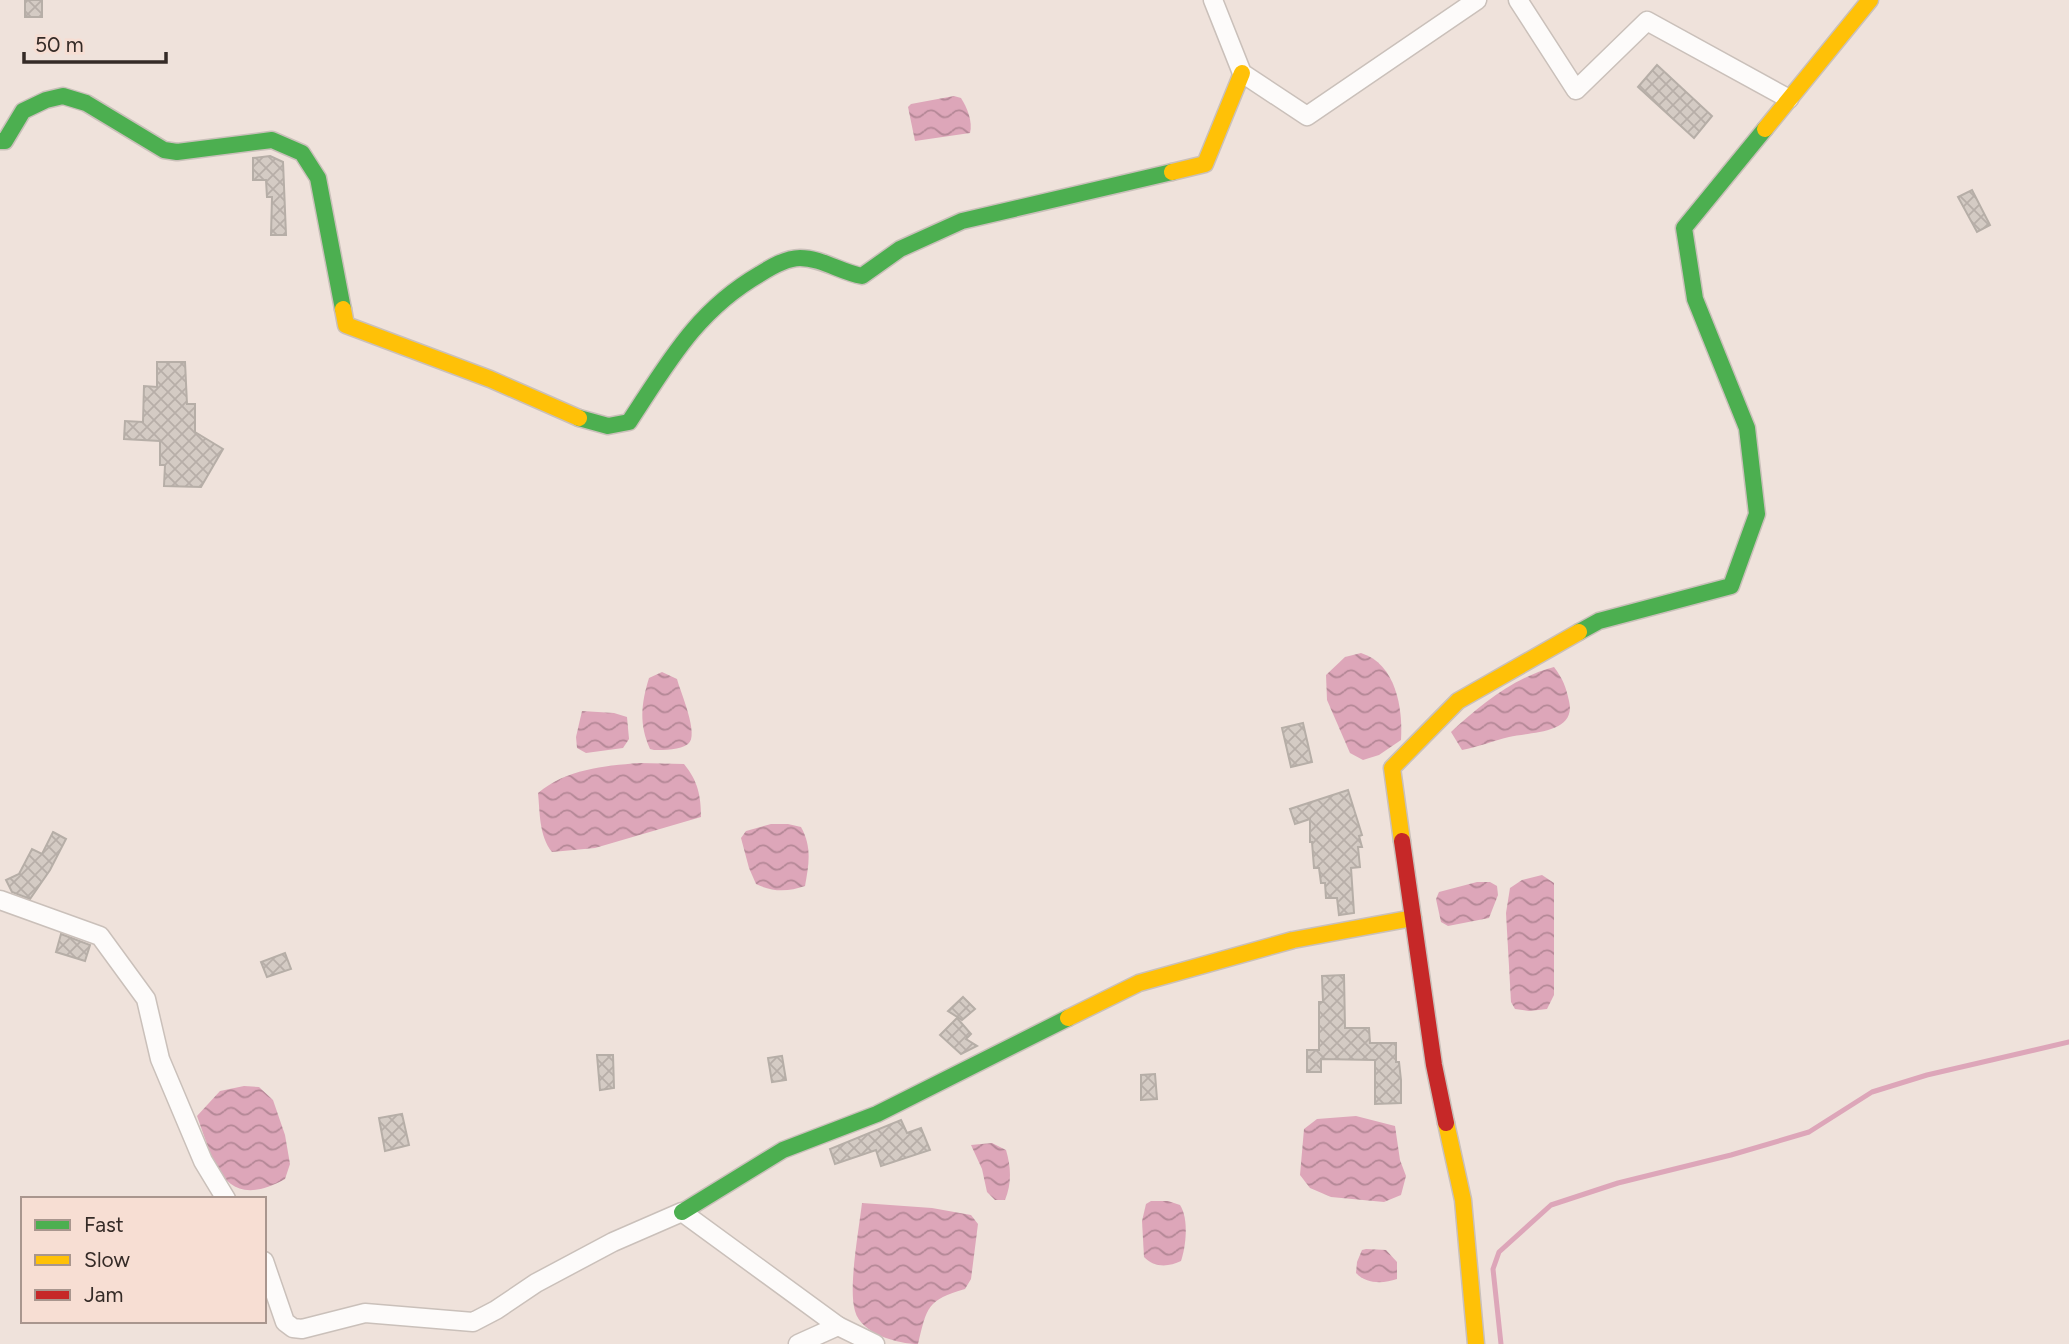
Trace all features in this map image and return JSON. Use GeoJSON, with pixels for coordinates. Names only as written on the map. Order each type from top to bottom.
{"type":"FeatureCollection","features":[{"type":"Feature","properties":{"kind":"street"},"geometry":{"type":"LineString","coordinates":[[1213,0],[1242,73],[1307,116],[1477,0]]}},
{"type":"Feature","properties":{"kind":"street"},"geometry":{"type":"LineString","coordinates":[[1518,0],[1576,90],[1647,21],[1789,99]]}},
{"type":"Feature","properties":{"kind":"street"},"geometry":{"type":"LineString","coordinates":[[1476,1344],[1463,1200],[1434,1065],[1392,768],[1458,702],[1599,621],[1731,586],[1757,514],[1747,428],[1695,299],[1684,228],[1870,0]]}},
{"type":"Feature","properties":{"kind":"street"},"geometry":{"type":"LineString","coordinates":[[0,141],[5,141],[23,111],[46,100],[63,96],[86,103],[164,150],[177,152],[272,140],[302,153],[317,178],[346,325],[490,379],[572,416],[608,426],[629,422],[686,336],[710,311],[735,290],[779,264],[797,258],[816,260],[842,272],[862,276],[900,248],[962,221],[1205,164],[1242,73]]}},
{"type":"Feature","properties":{"kind":"street"},"geometry":{"type":"LineString","coordinates":[[0,900],[100,936],[146,999],[160,1059],[202,1161],[225,1197]]}},
{"type":"Feature","properties":{"kind":"street"},"geometry":{"type":"LineString","coordinates":[[266,1267],[285,1322],[293,1328],[302,1329],[365,1314],[473,1322],[536,1283],[613,1242],[682,1212],[783,1150],[877,1114],[1139,983],[1293,940],[1413,918]]}},
{"type":"Feature","properties":{"kind":"street"},"geometry":{"type":"LineString","coordinates":[[682,1212],[838,1326],[875,1344]]}},
{"type":"Feature","properties":{"kind":"street"},"geometry":{"type":"LineString","coordinates":[[798,1344],[838,1326]]}},
{"type":"Feature","properties":{"kind":"water"},"geometry":{"type":"Polygon","coordinates":[[[954,96],[961,98],[967,110],[971,124],[970,133],[915,141],[908,107],[911,104],[954,96]]]}},
{"type":"Feature","properties":{"kind":"water"},"geometry":{"type":"Polygon","coordinates":[[[1361,653],[1373,659],[1390,677],[1401,714],[1401,740],[1379,755],[1363,760],[1350,753],[1327,700],[1326,675],[1345,657],[1361,653]]]}},
{"type":"Feature","properties":{"kind":"water"},"geometry":{"type":"Polygon","coordinates":[[[1554,667],[1564,683],[1569,701],[1570,712],[1566,720],[1550,730],[1509,737],[1462,750],[1451,732],[1462,722],[1512,685],[1554,667]]]}},
{"type":"Feature","properties":{"kind":"water"},"geometry":{"type":"Polygon","coordinates":[[[662,672],[677,679],[692,732],[688,744],[672,749],[654,750],[650,749],[644,731],[643,705],[649,678],[662,672]]]}},
{"type":"Feature","properties":{"kind":"water"},"geometry":{"type":"Polygon","coordinates":[[[582,711],[614,713],[627,717],[629,739],[623,748],[586,753],[577,748],[576,737],[582,711]]]}},
{"type":"Feature","properties":{"kind":"water"},"geometry":{"type":"Polygon","coordinates":[[[639,763],[684,764],[698,789],[701,817],[595,848],[552,852],[542,832],[538,793],[573,774],[599,767],[639,763]]]}},
{"type":"Feature","properties":{"kind":"water"},"geometry":{"type":"Polygon","coordinates":[[[771,824],[801,827],[808,849],[805,886],[780,890],[756,884],[741,838],[746,831],[771,824]]]}},
{"type":"Feature","properties":{"kind":"water"},"geometry":{"type":"Polygon","coordinates":[[[1542,875],[1554,883],[1554,995],[1547,1009],[1515,1009],[1511,1002],[1506,913],[1510,888],[1522,880],[1542,875]]]}},
{"type":"Feature","properties":{"kind":"water"},"geometry":{"type":"Polygon","coordinates":[[[1477,882],[1490,882],[1497,886],[1498,895],[1489,918],[1448,926],[1441,922],[1436,899],[1439,892],[1477,882]]]}},
{"type":"Feature","properties":{"kind":"water"},"geometry":{"type":"Polygon","coordinates":[[[244,1086],[259,1087],[273,1100],[285,1135],[290,1164],[285,1179],[264,1188],[248,1190],[235,1186],[216,1166],[197,1116],[220,1091],[244,1086]]]}},
{"type":"Feature","properties":{"kind":"water"},"geometry":{"type":"Polygon","coordinates":[[[1356,1116],[1395,1126],[1400,1160],[1406,1176],[1401,1195],[1384,1202],[1331,1197],[1310,1188],[1300,1175],[1304,1129],[1317,1119],[1356,1116]]]}},
{"type":"Feature","properties":{"kind":"water"},"geometry":{"type":"Polygon","coordinates":[[[992,1143],[1006,1150],[1008,1156],[1010,1181],[1005,1200],[995,1200],[987,1192],[982,1169],[971,1145],[992,1143]]]}},
{"type":"Feature","properties":{"kind":"water"},"geometry":{"type":"Polygon","coordinates":[[[1151,1201],[1168,1201],[1180,1205],[1183,1211],[1186,1233],[1181,1261],[1162,1265],[1152,1263],[1144,1257],[1142,1221],[1146,1204],[1151,1201]]]}},
{"type":"Feature","properties":{"kind":"water"},"geometry":{"type":"Polygon","coordinates":[[[862,1203],[932,1208],[971,1215],[978,1224],[971,1279],[965,1289],[943,1297],[931,1307],[918,1344],[891,1340],[872,1332],[855,1311],[853,1274],[862,1203]]]}},
{"type":"Feature","properties":{"kind":"water"},"geometry":{"type":"Polygon","coordinates":[[[1362,1250],[1386,1250],[1397,1262],[1397,1279],[1375,1282],[1360,1277],[1356,1273],[1357,1262],[1362,1250]]]}},
{"type":"Feature","properties":{"kind":"building"},"geometry":{"type":"Polygon","coordinates":[[[25,0],[42,0],[42,17],[25,17],[25,0]]]}},
{"type":"Feature","properties":{"kind":"building"},"geometry":{"type":"Polygon","coordinates":[[[1657,65],[1712,116],[1694,138],[1638,87],[1657,65]]]}},
{"type":"Feature","properties":{"kind":"building"},"geometry":{"type":"Polygon","coordinates":[[[270,156],[283,162],[286,235],[271,235],[272,197],[267,197],[266,180],[253,180],[253,158],[270,156]]]}},
{"type":"Feature","properties":{"kind":"building"},"geometry":{"type":"Polygon","coordinates":[[[1972,190],[1990,225],[1977,232],[1958,197],[1972,190]]]}},
{"type":"Feature","properties":{"kind":"building"},"geometry":{"type":"Polygon","coordinates":[[[157,362],[185,362],[187,404],[195,404],[195,432],[223,449],[201,487],[164,486],[165,465],[160,465],[160,441],[124,439],[125,421],[143,422],[144,386],[157,387],[157,362]]]}},
{"type":"Feature","properties":{"kind":"building"},"geometry":{"type":"Polygon","coordinates":[[[1303,723],[1312,762],[1291,767],[1282,728],[1303,723]]]}},
{"type":"Feature","properties":{"kind":"building"},"geometry":{"type":"Polygon","coordinates":[[[1348,790],[1362,835],[1359,836],[1362,847],[1358,847],[1360,867],[1351,868],[1354,913],[1339,915],[1337,898],[1326,898],[1325,883],[1321,883],[1319,868],[1314,868],[1310,819],[1295,824],[1290,809],[1348,790]]]}},
{"type":"Feature","properties":{"kind":"building"},"geometry":{"type":"Polygon","coordinates":[[[53,832],[66,839],[50,870],[30,899],[12,892],[6,880],[19,874],[32,849],[42,854],[53,832]]]}},
{"type":"Feature","properties":{"kind":"building"},"geometry":{"type":"Polygon","coordinates":[[[61,934],[90,945],[85,961],[56,952],[61,934]]]}},
{"type":"Feature","properties":{"kind":"building"},"geometry":{"type":"Polygon","coordinates":[[[285,953],[291,969],[267,977],[261,962],[285,953]]]}},
{"type":"Feature","properties":{"kind":"building"},"geometry":{"type":"Polygon","coordinates":[[[1344,975],[1345,1028],[1369,1028],[1370,1043],[1396,1043],[1401,1103],[1375,1104],[1375,1060],[1321,1059],[1321,1072],[1307,1072],[1307,1050],[1319,1050],[1322,976],[1344,975]]]}},
{"type":"Feature","properties":{"kind":"building"},"geometry":{"type":"Polygon","coordinates":[[[963,997],[975,1009],[962,1020],[948,1011],[963,997]]]}},
{"type":"Feature","properties":{"kind":"building"},"geometry":{"type":"Polygon","coordinates":[[[957,1018],[971,1034],[966,1039],[977,1046],[961,1054],[940,1035],[957,1018]]]}},
{"type":"Feature","properties":{"kind":"building"},"geometry":{"type":"Polygon","coordinates":[[[597,1055],[613,1055],[614,1088],[600,1090],[597,1055]]]}},
{"type":"Feature","properties":{"kind":"building"},"geometry":{"type":"Polygon","coordinates":[[[782,1056],[786,1080],[772,1082],[768,1058],[782,1056]]]}},
{"type":"Feature","properties":{"kind":"building"},"geometry":{"type":"Polygon","coordinates":[[[1155,1074],[1157,1099],[1141,1100],[1141,1075],[1155,1074]]]}},
{"type":"Feature","properties":{"kind":"building"},"geometry":{"type":"Polygon","coordinates":[[[402,1114],[409,1145],[385,1151],[379,1118],[402,1114]]]}},
{"type":"Feature","properties":{"kind":"building"},"geometry":{"type":"Polygon","coordinates":[[[901,1120],[907,1133],[921,1128],[930,1150],[881,1166],[876,1150],[835,1164],[830,1149],[901,1120]]]}},
{"type":"Feature","properties":{"kind":"waterway"},"geometry":{"type":"LineString","coordinates":[[1501,1344],[1493,1269],[1499,1252],[1551,1205],[1618,1183],[1809,1132],[1872,1092],[1927,1075],[2069,1042]]}},
{"type":"Feature","properties":{"kind":"traffic: fast"},"geometry":{"type":"LineString","coordinates":[[0,141],[5,141],[23,111],[46,100],[63,96],[86,103],[164,150],[177,152],[272,140],[302,153],[318,178],[343,309]]}},
{"type":"Feature","properties":{"kind":"traffic: fast"},"geometry":{"type":"LineString","coordinates":[[1579,632],[1599,621],[1731,586],[1757,514],[1747,428],[1695,299],[1684,228],[1765,129]]}},
{"type":"Feature","properties":{"kind":"traffic: fast"},"geometry":{"type":"LineString","coordinates":[[579,418],[608,426],[629,422],[671,359],[701,322],[718,304],[779,263],[795,258],[808,259],[862,276],[900,249],[962,221],[1172,172]]}},
{"type":"Feature","properties":{"kind":"traffic: fast"},"geometry":{"type":"LineString","coordinates":[[682,1212],[783,1150],[877,1114],[1068,1018]]}},
{"type":"Feature","properties":{"kind":"traffic: slow"},"geometry":{"type":"LineString","coordinates":[[1765,129],[1870,0]]}},
{"type":"Feature","properties":{"kind":"traffic: slow"},"geometry":{"type":"LineString","coordinates":[[1172,172],[1205,164],[1242,73]]}},
{"type":"Feature","properties":{"kind":"traffic: slow"},"geometry":{"type":"LineString","coordinates":[[343,309],[346,325],[490,379],[579,418]]}},
{"type":"Feature","properties":{"kind":"traffic: slow"},"geometry":{"type":"LineString","coordinates":[[1402,841],[1392,768],[1458,701],[1579,632]]}},
{"type":"Feature","properties":{"kind":"traffic: slow"},"geometry":{"type":"LineString","coordinates":[[1068,1018],[1139,983],[1293,940],[1413,918]]}},
{"type":"Feature","properties":{"kind":"traffic: slow"},"geometry":{"type":"LineString","coordinates":[[1446,1123],[1463,1200],[1476,1344]]}},
{"type":"Feature","properties":{"kind":"traffic: jam"},"geometry":{"type":"LineString","coordinates":[[1402,841],[1434,1065],[1446,1123]]}}]}
